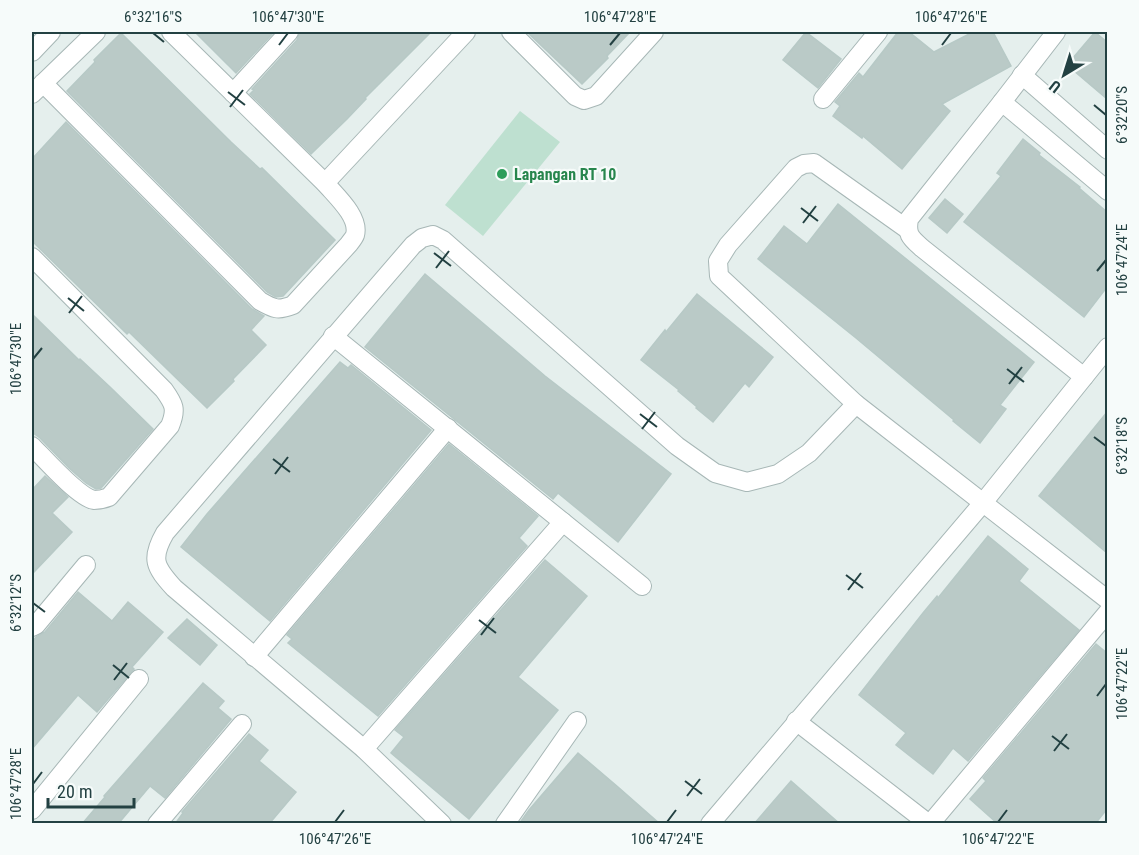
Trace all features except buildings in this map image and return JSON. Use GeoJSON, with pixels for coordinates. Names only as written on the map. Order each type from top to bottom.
{"type":"FeatureCollection","features":[{"type":"Feature","properties":{"kind":"street"},"geometry":{"type":"LineString","coordinates":[[32,52],[51,32]]}},
{"type":"Feature","properties":{"kind":"street"},"geometry":{"type":"LineString","coordinates":[[96,32],[37,89],[260,301],[271,308],[281,309],[293,305],[349,244],[355,234],[352,216],[326,183],[171,32]]}},
{"type":"Feature","properties":{"kind":"street"},"geometry":{"type":"LineString","coordinates":[[233,93],[289,32]]}},
{"type":"Feature","properties":{"kind":"street"},"geometry":{"type":"LineString","coordinates":[[326,183],[466,32]]}},
{"type":"Feature","properties":{"kind":"street"},"geometry":{"type":"LineString","coordinates":[[511,32],[574,96],[584,100],[596,96],[654,32]]}},
{"type":"Feature","properties":{"kind":"street"},"geometry":{"type":"LineString","coordinates":[[823,99],[878,32]]}},
{"type":"Feature","properties":{"kind":"street"},"geometry":{"type":"LineString","coordinates":[[907,229],[909,219],[1056,32]]}},
{"type":"Feature","properties":{"kind":"street"},"geometry":{"type":"LineString","coordinates":[[1022,75],[1107,150]]}},
{"type":"Feature","properties":{"kind":"street"},"geometry":{"type":"LineString","coordinates":[[1002,102],[1107,191]]}},
{"type":"Feature","properties":{"kind":"street"},"geometry":{"type":"LineString","coordinates":[[1084,377],[922,248],[912,239],[907,229],[814,163],[796,168],[728,245],[718,261],[718,276],[856,404],[1107,600]]}},
{"type":"Feature","properties":{"kind":"street"},"geometry":{"type":"LineString","coordinates":[[442,824],[364,749],[174,588],[160,572],[156,562],[157,547],[165,533],[413,245],[422,238],[433,235],[443,240],[677,446],[715,473],[747,482],[778,474],[809,453],[856,404]]}},
{"type":"Feature","properties":{"kind":"street"},"geometry":{"type":"LineString","coordinates":[[32,257],[164,390],[175,410],[170,426],[109,497],[102,500],[92,500],[84,495],[32,446]]}},
{"type":"Feature","properties":{"kind":"street"},"geometry":{"type":"LineString","coordinates":[[333,336],[642,586]]}},
{"type":"Feature","properties":{"kind":"street"},"geometry":{"type":"LineString","coordinates":[[710,824],[982,504],[1107,347]]}},
{"type":"Feature","properties":{"kind":"street"},"geometry":{"type":"LineString","coordinates":[[254,657],[448,428]]}},
{"type":"Feature","properties":{"kind":"street"},"geometry":{"type":"LineString","coordinates":[[364,749],[563,522]]}},
{"type":"Feature","properties":{"kind":"street"},"geometry":{"type":"LineString","coordinates":[[32,627],[87,565]]}},
{"type":"Feature","properties":{"kind":"street"},"geometry":{"type":"LineString","coordinates":[[796,721],[930,824],[1107,612]]}},
{"type":"Feature","properties":{"kind":"street"},"geometry":{"type":"LineString","coordinates":[[32,810],[139,679]]}},
{"type":"Feature","properties":{"kind":"street"},"geometry":{"type":"LineString","coordinates":[[506,824],[577,721]]}},
{"type":"Feature","properties":{"kind":"street"},"geometry":{"type":"LineString","coordinates":[[157,824],[242,724]]}},
{"type":"Feature","properties":{"kind":"green space","name":"Lapangan RT 10"},"geometry":{"type":"Polygon","coordinates":[[[520,111],[560,142],[483,236],[445,205],[520,111]]]}},
{"type":"Feature","properties":{"kind":"place","name":"Lapangan RT 10"},"geometry":{"type":"Point","coordinates":[502,174]}}]}
